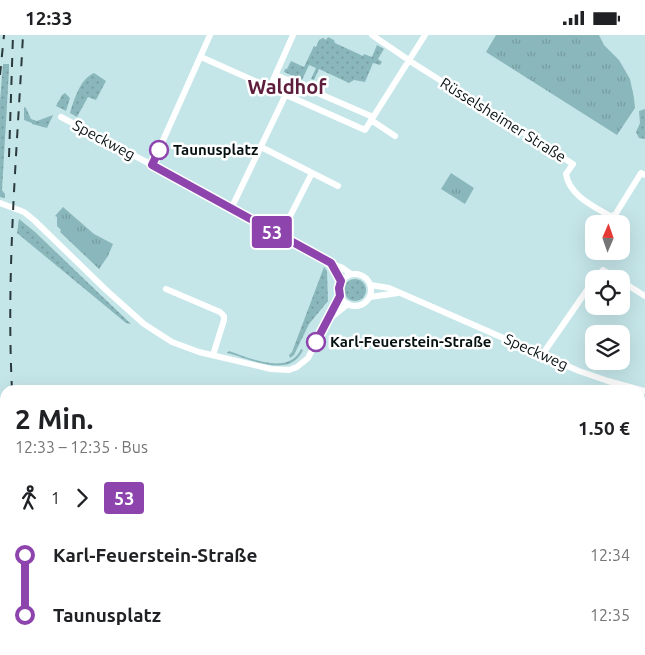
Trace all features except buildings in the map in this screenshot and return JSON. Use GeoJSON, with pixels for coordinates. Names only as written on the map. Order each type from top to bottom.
{"type":"FeatureCollection","features":[{"type":"Feature","properties":{"kind":"street"},"geometry":{"type":"LineString","coordinates":[[152,165],[210,35]]}},
{"type":"Feature","properties":{"kind":"street"},"geometry":{"type":"LineString","coordinates":[[270,87],[293,35]]}},
{"type":"Feature","properties":{"kind":"street","name":"Rüsselsheimer Straße"},"geometry":{"type":"LineString","coordinates":[[372,35],[573,164],[566,174],[567,181],[577,195],[610,216],[615,215],[641,173],[645,175]]}},
{"type":"Feature","properties":{"kind":"street"},"geometry":{"type":"LineString","coordinates":[[201,57],[365,130],[426,35]]}},
{"type":"Feature","properties":{"kind":"street"},"geometry":{"type":"LineString","coordinates":[[276,75],[372,119],[395,136]]}},
{"type":"Feature","properties":{"kind":"street"},"geometry":{"type":"LineString","coordinates":[[231,209],[286,94]]}},
{"type":"Feature","properties":{"kind":"street","name":"Speckweg"},"geometry":{"type":"LineString","coordinates":[[61,117],[351,274],[356,273],[365,277],[371,285],[389,288],[402,293],[596,378],[622,385]]}},
{"type":"Feature","properties":{"kind":"street"},"geometry":{"type":"LineString","coordinates":[[261,147],[338,186]]}},
{"type":"Feature","properties":{"kind":"street"},"geometry":{"type":"LineString","coordinates":[[280,236],[312,173]]}},
{"type":"Feature","properties":{"kind":"street"},"geometry":{"type":"LineString","coordinates":[[0,203],[24,212],[35,221],[105,289],[149,328],[178,344],[213,355],[271,369],[294,369],[308,358],[340,296]]}},
{"type":"Feature","properties":{"kind":"street"},"geometry":{"type":"LineString","coordinates":[[331,263],[341,281]]}},
{"type":"Feature","properties":{"kind":"street"},"geometry":{"type":"LineString","coordinates":[[351,274],[341,281],[339,288],[340,296],[348,305],[358,306],[370,297],[402,293]]}},
{"type":"Feature","properties":{"kind":"street"},"geometry":{"type":"LineString","coordinates":[[370,297],[371,285]]}},
{"type":"Feature","properties":{"kind":"street"},"geometry":{"type":"LineString","coordinates":[[630,287],[645,296]]}},
{"type":"Feature","properties":{"kind":"street"},"geometry":{"type":"LineString","coordinates":[[166,289],[224,315],[213,355]]}},
{"type":"Feature","properties":{"kind":"street"},"geometry":{"type":"LineString","coordinates":[[542,355],[585,292]]}},
{"type":"Feature","properties":{"kind":"street"},"geometry":{"type":"LineString","coordinates":[[324,324],[348,305]]}},
{"type":"Feature","properties":{"kind":"green space"},"geometry":{"type":"Polygon","coordinates":[[[496,35],[599,35],[604,45],[619,60],[630,79],[635,108],[617,135],[486,52],[496,35]]]}},
{"type":"Feature","properties":{"kind":"green space"},"geometry":{"type":"Polygon","coordinates":[[[328,37],[334,40],[335,43],[363,56],[364,54],[372,57],[377,45],[384,49],[378,59],[382,62],[380,65],[373,63],[365,82],[354,80],[349,83],[319,69],[314,80],[311,79],[316,68],[309,65],[302,80],[284,72],[291,61],[304,67],[314,46],[316,47],[319,40],[323,38],[326,40],[328,37]]]}},
{"type":"Feature","properties":{"kind":"green space"},"geometry":{"type":"Polygon","coordinates":[[[3,64],[9,64],[2,190],[5,198],[0,197],[0,101],[3,64]]]}},
{"type":"Feature","properties":{"kind":"green space"},"geometry":{"type":"Polygon","coordinates":[[[94,73],[106,81],[96,100],[88,97],[77,117],[70,113],[76,96],[81,85],[94,73]]]}},
{"type":"Feature","properties":{"kind":"green space"},"geometry":{"type":"Polygon","coordinates":[[[65,93],[70,98],[66,111],[56,106],[65,93]]]}},
{"type":"Feature","properties":{"kind":"green space"},"geometry":{"type":"Polygon","coordinates":[[[24,107],[31,119],[37,121],[53,115],[47,128],[24,120],[24,107]]]}},
{"type":"Feature","properties":{"kind":"green space"},"geometry":{"type":"Polygon","coordinates":[[[645,109],[645,139],[639,138],[636,132],[640,123],[639,111],[645,109]]]}},
{"type":"Feature","properties":{"kind":"green space"},"geometry":{"type":"Polygon","coordinates":[[[451,173],[474,188],[465,204],[441,189],[451,173]]]}},
{"type":"Feature","properties":{"kind":"green space"},"geometry":{"type":"Polygon","coordinates":[[[63,207],[94,234],[113,244],[108,256],[99,269],[60,232],[61,230],[57,226],[57,217],[55,216],[63,207]]]}},
{"type":"Feature","properties":{"kind":"green space"},"geometry":{"type":"Polygon","coordinates":[[[19,219],[131,324],[126,323],[17,233],[19,219]]]}},
{"type":"Feature","properties":{"kind":"green space"},"geometry":{"type":"Polygon","coordinates":[[[324,267],[327,271],[328,301],[309,324],[294,355],[290,358],[289,355],[292,352],[324,267]]]}},
{"type":"Feature","properties":{"kind":"green space"},"geometry":{"type":"Polygon","coordinates":[[[355,279],[363,282],[366,290],[363,298],[355,301],[347,298],[344,290],[347,282],[355,279]]]}},
{"type":"Feature","properties":{"kind":"green space"},"geometry":{"type":"Polygon","coordinates":[[[301,349],[303,350],[297,359],[289,364],[279,365],[268,365],[227,353],[229,351],[257,361],[278,363],[288,362],[301,349]]]}},
{"type":"Feature","properties":{"kind":"railway"},"geometry":{"type":"LineString","coordinates":[[0,75],[4,35]]}},
{"type":"Feature","properties":{"kind":"railway"},"geometry":{"type":"LineString","coordinates":[[9,157],[13,35]]}},
{"type":"Feature","properties":{"kind":"railway"},"geometry":{"type":"LineString","coordinates":[[12,385],[11,257],[23,35]]}},
{"type":"Feature","properties":{"kind":"bus line","name":"53"},"geometry":{"type":"LineString","coordinates":[[159,150],[152,165],[331,263],[341,281],[339,288],[340,296],[316,342]]}},
{"type":"Feature","properties":{"kind":"place","name":"Taunusplatz"},"geometry":{"type":"Point","coordinates":[159,150]}},
{"type":"Feature","properties":{"kind":"place","name":"Karl-Feuerstein-Straße"},"geometry":{"type":"Point","coordinates":[316,342]}},
{"type":"Feature","properties":{"kind":"district","name":"Waldhof"},"geometry":{"type":"Point","coordinates":[287,87]}}]}
